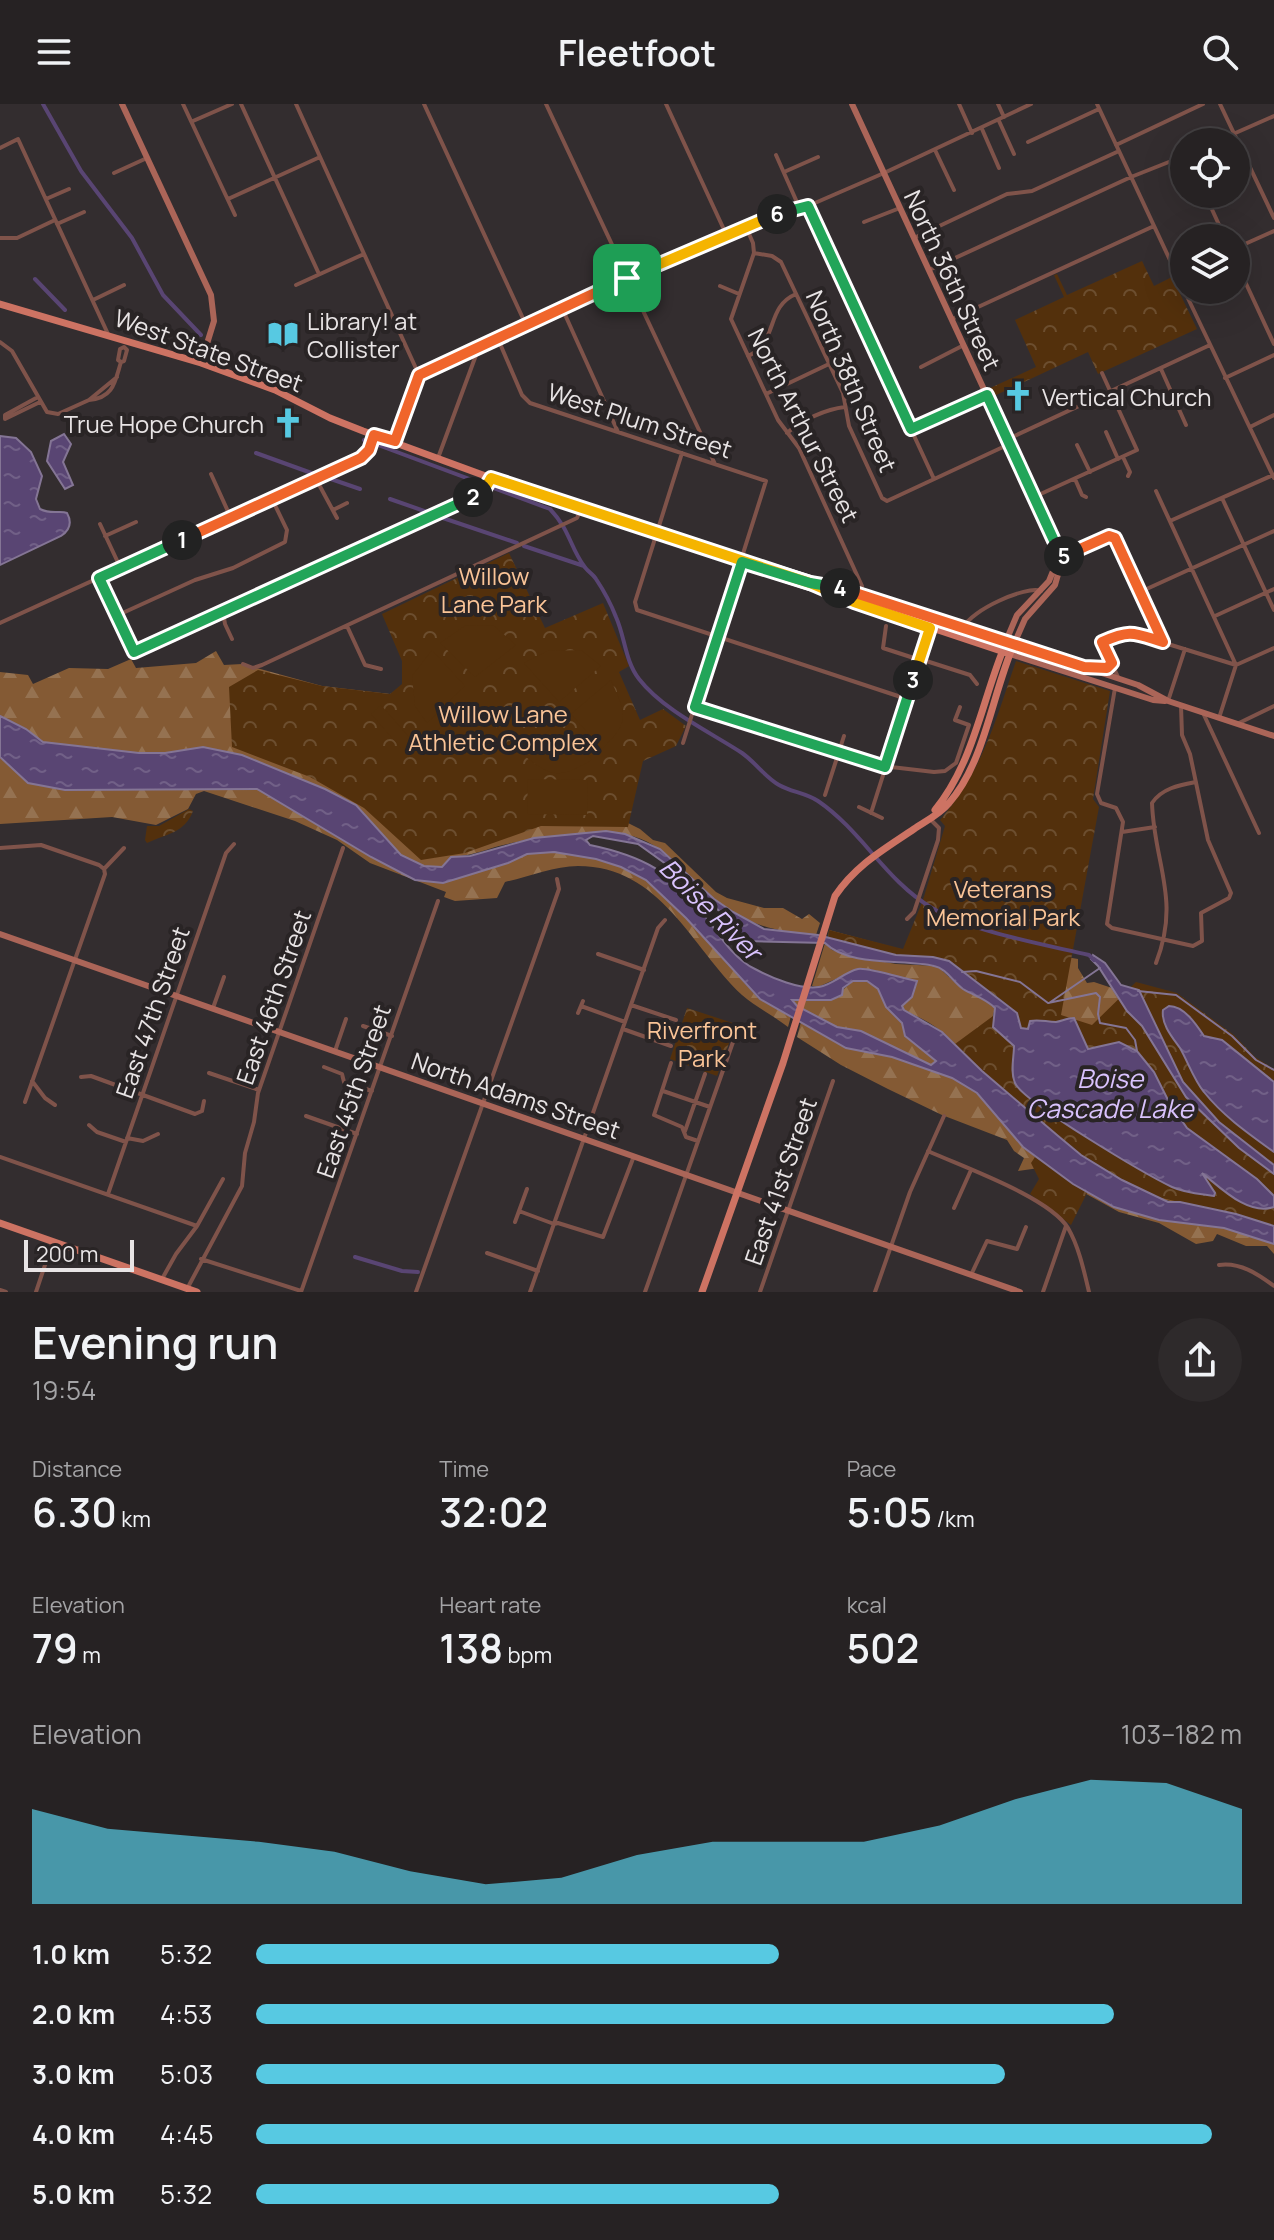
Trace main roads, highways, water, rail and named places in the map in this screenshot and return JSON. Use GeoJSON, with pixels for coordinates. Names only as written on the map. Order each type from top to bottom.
{"type":"FeatureCollection","features":[{"type":"Feature","properties":{"kind":"main road","name":"West State Street"},"geometry":{"type":"LineString","coordinates":[[0,307],[10,307],[108,334],[125,343],[201,363],[275,390],[330,418],[438,458],[488,483],[1010,643],[1006,653],[882,612],[810,583]]}},
{"type":"Feature","properties":{"kind":"main road","name":"West State Street"},"geometry":{"type":"LineString","coordinates":[[834,594],[856,598],[860,595]]}},
{"type":"Feature","properties":{"kind":"main road","name":"West State Street"},"geometry":{"type":"LineString","coordinates":[[882,612],[884,608],[902,610]]}},
{"type":"Feature","properties":{"kind":"main road"},"geometry":{"type":"LineString","coordinates":[[702,1292],[791,1035],[835,896],[849,876],[872,857],[949,803],[965,780],[1006,653]]}},
{"type":"Feature","properties":{"kind":"main road"},"geometry":{"type":"LineString","coordinates":[[0,1223],[197,1292]]}},
{"type":"Feature","properties":{"kind":"water"},"geometry":{"type":"Polygon","coordinates":[[[64,434],[71,444],[63,462],[73,485],[65,489],[47,461],[51,441],[64,434]]]}},
{"type":"Feature","properties":{"kind":"water"},"geometry":{"type":"Polygon","coordinates":[[[0,436],[16,438],[31,452],[42,476],[36,499],[40,509],[67,513],[70,523],[61,536],[0,565],[0,436]]]}},
{"type":"Feature","properties":{"kind":"water","name":"Boise Cascade Lake"},"geometry":{"type":"Polygon","coordinates":[[[0,716],[43,742],[139,753],[165,753],[203,747],[242,755],[356,805],[401,855],[424,866],[442,867],[451,857],[470,856],[534,838],[606,831],[625,834],[660,849],[714,899],[764,929],[818,935],[896,955],[949,961],[1017,1013],[1021,1028],[1028,1029],[1030,1021],[1056,1022],[1074,1018],[1088,1049],[1119,1042],[1137,1051],[1154,1072],[1187,1128],[1257,1179],[1274,1196],[1274,1207],[1254,1208],[1245,1204],[1202,1173],[1214,1196],[1172,1187],[1062,1122],[1023,1093],[1015,1083],[1012,1069],[1014,1046],[993,1027],[995,1008],[963,989],[938,967],[862,959],[835,951],[825,943],[747,941],[677,872],[638,844],[593,836],[586,840],[590,845],[641,861],[668,877],[693,901],[734,953],[747,965],[770,976],[795,985],[819,987],[863,969],[917,981],[912,997],[902,1006],[904,1010],[942,1032],[982,1071],[1081,1155],[1122,1180],[1168,1202],[1236,1214],[1274,1226],[1274,1244],[1224,1228],[1159,1220],[1114,1207],[1073,1184],[1023,1147],[977,1093],[952,1078],[892,1057],[846,1048],[760,999],[686,918],[646,880],[621,867],[554,852],[527,854],[443,883],[415,880],[257,789],[65,790],[28,783],[0,757],[0,716]],[[853,981],[843,988],[842,995],[831,1000],[792,1000],[797,1006],[837,1027],[861,1031],[931,1065],[936,1061],[905,1036],[902,1023],[886,1007],[878,989],[867,981],[853,981]]]}},
{"type":"Feature","properties":{"kind":"water"},"geometry":{"type":"Polygon","coordinates":[[[1093,955],[1105,963],[1121,985],[1139,990],[1183,1082],[1219,1122],[1274,1165],[1274,1174],[1239,1148],[1186,1097],[1142,1026],[1127,1011],[1091,959],[1093,955]]]}},
{"type":"Feature","properties":{"kind":"water"},"geometry":{"type":"Polygon","coordinates":[[[1169,1006],[1185,1012],[1204,1036],[1222,1040],[1274,1082],[1274,1152],[1228,1117],[1200,1087],[1165,1025],[1163,1010],[1169,1006]]]}},
{"type":"Feature","properties":{"kind":"waterway"},"geometry":{"type":"LineString","coordinates":[[43,104],[81,171],[132,238],[163,295],[201,335]]}},
{"type":"Feature","properties":{"kind":"waterway"},"geometry":{"type":"LineString","coordinates":[[35,279],[65,310]]}},
{"type":"Feature","properties":{"kind":"waterway"},"geometry":{"type":"LineString","coordinates":[[378,445],[550,509],[562,524],[579,559],[595,577],[607,598],[631,665],[649,690],[674,710],[742,753],[774,782],[813,798],[834,813],[916,897],[967,924],[1089,955],[1094,960]]}},
{"type":"Feature","properties":{"kind":"waterway"},"geometry":{"type":"LineString","coordinates":[[256,453],[317,475]]}},
{"type":"Feature","properties":{"kind":"waterway"},"geometry":{"type":"LineString","coordinates":[[328,478],[360,489]]}},
{"type":"Feature","properties":{"kind":"waterway"},"geometry":{"type":"LineString","coordinates":[[390,499],[430,513]]}},
{"type":"Feature","properties":{"kind":"waterway"},"geometry":{"type":"LineString","coordinates":[[437,516],[517,543]]}},
{"type":"Feature","properties":{"kind":"waterway"},"geometry":{"type":"LineString","coordinates":[[524,546],[584,566]]}},
{"type":"Feature","properties":{"kind":"waterway"},"geometry":{"type":"LineString","coordinates":[[1049,1003],[1100,968]]}},
{"type":"Feature","properties":{"kind":"waterway","name":"Boise Cascade Lake"},"geometry":{"type":"LineString","coordinates":[[962,972],[976,971],[1020,982],[1048,1003],[1096,993],[1100,997],[1100,1023],[1126,1028],[1135,1040],[1137,1051]]}},
{"type":"Feature","properties":{"kind":"waterway"},"geometry":{"type":"LineString","coordinates":[[1138,991],[1176,995],[1232,1036],[1256,1060],[1274,1070]]}},
{"type":"Feature","properties":{"kind":"waterway"},"geometry":{"type":"LineString","coordinates":[[355,1257],[402,1271],[418,1272]]}},
{"type":"Feature","properties":{"kind":"place","name":"Library! at Collister"},"geometry":{"type":"Point","coordinates":[283,334]}},
{"type":"Feature","properties":{"kind":"place","name":"Vertical Church"},"geometry":{"type":"Point","coordinates":[1018,396]}},
{"type":"Feature","properties":{"kind":"place","name":"True Hope Church"},"geometry":{"type":"Point","coordinates":[288,423]}},
{"type":"Feature","properties":{"kind":"park label","name":"Willow Lane Park"},"geometry":{"type":"Point","coordinates":[494,589]}},
{"type":"Feature","properties":{"kind":"park label","name":"Willow Lane Athletic Complex"},"geometry":{"type":"Point","coordinates":[503,727]}},
{"type":"Feature","properties":{"kind":"park label","name":"Veterans Memorial Park"},"geometry":{"type":"Point","coordinates":[1003,902]}},
{"type":"Feature","properties":{"kind":"park label","name":"Riverfront Park"},"geometry":{"type":"Point","coordinates":[702,1043]}},
{"type":"Feature","properties":{"kind":"water label","name":"Boise River"},"geometry":{"type":"Point","coordinates":[711,909]}}]}
